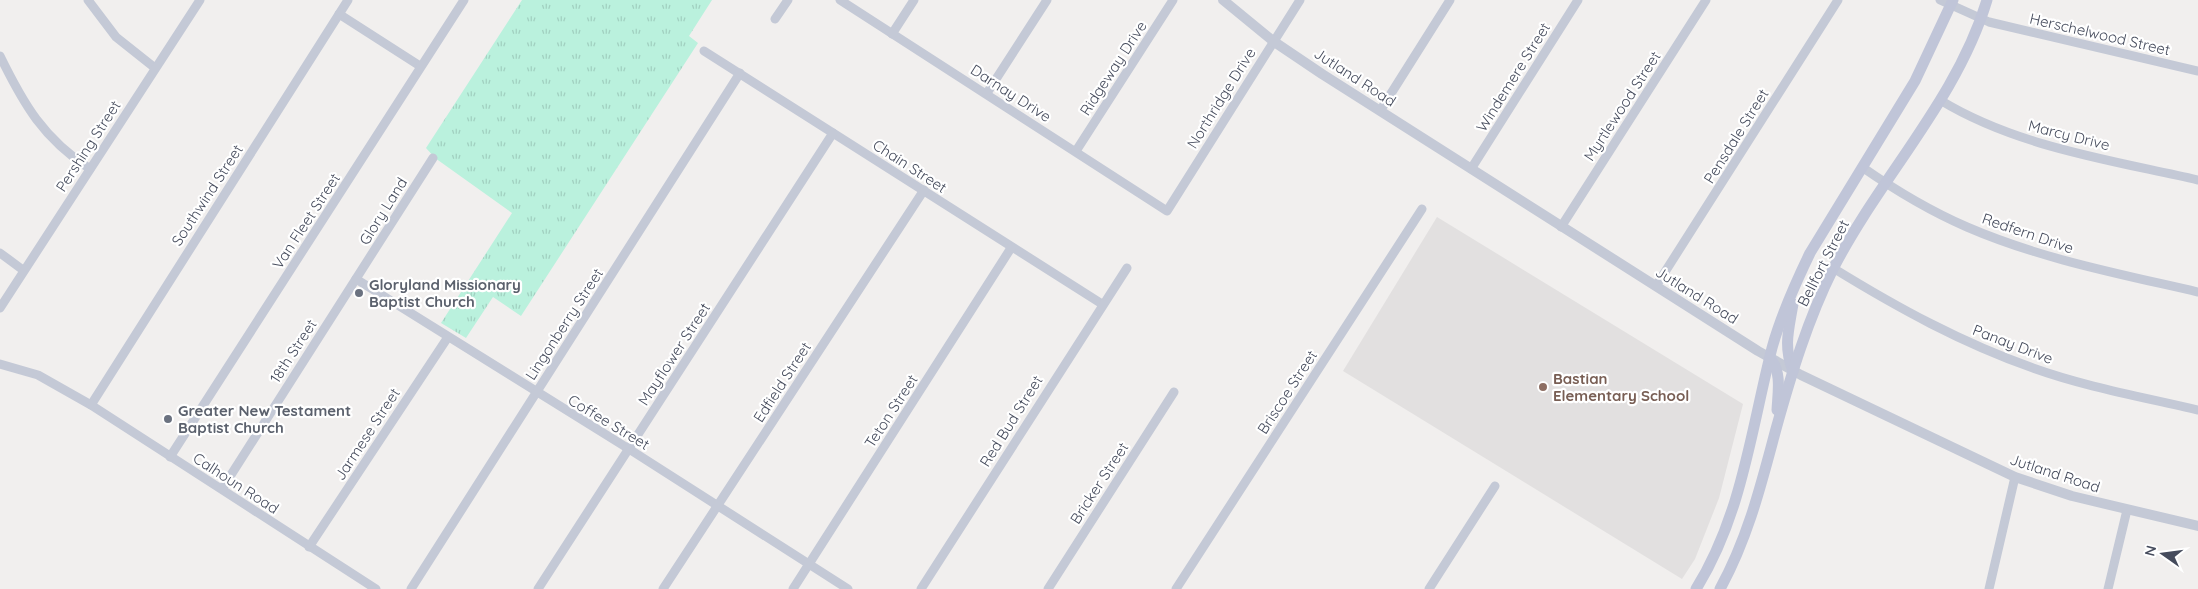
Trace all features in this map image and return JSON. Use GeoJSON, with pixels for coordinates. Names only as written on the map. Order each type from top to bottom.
{"type":"FeatureCollection","features":[{"type":"Feature","properties":{"kind":"main road","name":"Bellfort Street"},"geometry":{"type":"LineString","coordinates":[[1720,589],[1744,538],[1765,473],[1793,371],[1813,313],[1834,268],[1884,182],[1940,100],[1961,64],[1981,19],[1987,0]]}},
{"type":"Feature","properties":{"kind":"main road","name":"Bellfort Street"},"geometry":{"type":"LineString","coordinates":[[1696,589],[1709,567],[1735,503],[1745,469],[1770,358],[1796,282],[1810,253],[1915,82],[1952,3]]}},
{"type":"Feature","properties":{"kind":"main road"},"geometry":{"type":"LineString","coordinates":[[1793,371],[1787,356],[1786,345],[1796,282]]}},
{"type":"Feature","properties":{"kind":"main road"},"geometry":{"type":"LineString","coordinates":[[1770,358],[1776,365],[1778,373],[1776,429]]}},
{"type":"Feature","properties":{"kind":"main road"},"geometry":{"type":"LineString","coordinates":[[1745,469],[1765,473]]}},
{"type":"Feature","properties":{"kind":"main road"},"geometry":{"type":"LineString","coordinates":[[1709,567],[1727,576]]}},
{"type":"Feature","properties":{"kind":"street"},"geometry":{"type":"LineString","coordinates":[[88,0],[116,37],[154,68]]}},
{"type":"Feature","properties":{"kind":"street","name":"Pershing Street"},"geometry":{"type":"LineString","coordinates":[[0,308],[154,68],[200,0]]}},
{"type":"Feature","properties":{"kind":"street","name":"Southwind Street"},"geometry":{"type":"LineString","coordinates":[[91,406],[348,0]]}},
{"type":"Feature","properties":{"kind":"street","name":"Van Fleet Street"},"geometry":{"type":"LineString","coordinates":[[170,457],[464,0]]}},
{"type":"Feature","properties":{"kind":"street"},"geometry":{"type":"LineString","coordinates":[[775,19],[788,0]]}},
{"type":"Feature","properties":{"kind":"street","name":"Darnay Drive"},"geometry":{"type":"LineString","coordinates":[[840,0],[987,93],[1166,211]]}},
{"type":"Feature","properties":{"kind":"street"},"geometry":{"type":"LineString","coordinates":[[892,34],[914,0]]}},
{"type":"Feature","properties":{"kind":"street"},"geometry":{"type":"LineString","coordinates":[[987,93],[1047,0]]}},
{"type":"Feature","properties":{"kind":"street","name":"Ridgeway Drive"},"geometry":{"type":"LineString","coordinates":[[1076,151],[1173,0]]}},
{"type":"Feature","properties":{"kind":"street","name":"Jutland Road"},"geometry":{"type":"LineString","coordinates":[[1224,0],[1274,41],[1470,169],[1793,371],[2015,477],[2072,496],[2198,526]]}},
{"type":"Feature","properties":{"kind":"street","name":"Northridge Drive"},"geometry":{"type":"LineString","coordinates":[[1166,211],[1300,0]]}},
{"type":"Feature","properties":{"kind":"street"},"geometry":{"type":"LineString","coordinates":[[1380,110],[1450,0]]}},
{"type":"Feature","properties":{"kind":"street","name":"Windemere Street"},"geometry":{"type":"LineString","coordinates":[[1470,169],[1578,0]]}},
{"type":"Feature","properties":{"kind":"street","name":"Myrtlewood Street"},"geometry":{"type":"LineString","coordinates":[[1561,227],[1706,0]]}},
{"type":"Feature","properties":{"kind":"street","name":"Pensdale Street"},"geometry":{"type":"LineString","coordinates":[[1656,286],[1838,0]]}},
{"type":"Feature","properties":{"kind":"street","name":"Herschelwood Street"},"geometry":{"type":"LineString","coordinates":[[1940,0],[1952,3],[1981,19],[2198,71]]}},
{"type":"Feature","properties":{"kind":"street"},"geometry":{"type":"LineString","coordinates":[[339,14],[420,66]]}},
{"type":"Feature","properties":{"kind":"street","name":"Chain Street"},"geometry":{"type":"LineString","coordinates":[[704,51],[924,190],[1011,248],[1102,304]]}},
{"type":"Feature","properties":{"kind":"street"},"geometry":{"type":"LineString","coordinates":[[0,56],[32,116],[59,146],[90,169]]}},
{"type":"Feature","properties":{"kind":"street","name":"Lingonberry Street"},"geometry":{"type":"LineString","coordinates":[[411,589],[740,73]]}},
{"type":"Feature","properties":{"kind":"street","name":"Marcy Drive"},"geometry":{"type":"LineString","coordinates":[[1940,100],[1968,117],[2022,137],[2198,180]]}},
{"type":"Feature","properties":{"kind":"street","name":"Mayflower Street"},"geometry":{"type":"LineString","coordinates":[[538,589],[833,133]]}},
{"type":"Feature","properties":{"kind":"street","name":"Glory Land"},"geometry":{"type":"LineString","coordinates":[[356,279],[433,158]]}},
{"type":"Feature","properties":{"kind":"street","name":"Redfern Drive"},"geometry":{"type":"LineString","coordinates":[[1862,167],[1884,182],[1967,227],[2003,241],[2073,263],[2198,292]]}},
{"type":"Feature","properties":{"kind":"street","name":"Edfield Street"},"geometry":{"type":"LineString","coordinates":[[663,589],[924,190]]}},
{"type":"Feature","properties":{"kind":"street","name":"Briscoe Street"},"geometry":{"type":"LineString","coordinates":[[1176,589],[1422,209]]}},
{"type":"Feature","properties":{"kind":"street","name":"Teton Street"},"geometry":{"type":"LineString","coordinates":[[792,589],[1011,248]]}},
{"type":"Feature","properties":{"kind":"street"},"geometry":{"type":"LineString","coordinates":[[0,253],[23,270]]}},
{"type":"Feature","properties":{"kind":"street","name":"Red Bud Street"},"geometry":{"type":"LineString","coordinates":[[921,589],[1126,268]]}},
{"type":"Feature","properties":{"kind":"street","name":"Panay Drive"},"geometry":{"type":"LineString","coordinates":[[1834,268],[1898,308],[1989,352],[2035,369],[2091,385],[2198,410]]}},
{"type":"Feature","properties":{"kind":"street","name":"Coffee Street"},"geometry":{"type":"LineString","coordinates":[[356,279],[536,393],[629,449],[848,589]]}},
{"type":"Feature","properties":{"kind":"street","name":"18th Street"},"geometry":{"type":"LineString","coordinates":[[222,489],[356,279]]}},
{"type":"Feature","properties":{"kind":"street","name":"Jarmese Street"},"geometry":{"type":"LineString","coordinates":[[309,547],[448,337]]}},
{"type":"Feature","properties":{"kind":"street","name":"Calhoun Road"},"geometry":{"type":"LineString","coordinates":[[0,364],[38,375],[91,406],[376,589]]}},
{"type":"Feature","properties":{"kind":"street","name":"Bricker Street"},"geometry":{"type":"LineString","coordinates":[[1048,589],[1174,392]]}},
{"type":"Feature","properties":{"kind":"street"},"geometry":{"type":"LineString","coordinates":[[1989,589],[2015,477]]}},
{"type":"Feature","properties":{"kind":"street"},"geometry":{"type":"LineString","coordinates":[[1429,589],[1494,486]]}},
{"type":"Feature","properties":{"kind":"street"},"geometry":{"type":"LineString","coordinates":[[2108,589],[2127,510]]}},
{"type":"Feature","properties":{"kind":"shaded area","name":"Bastian Elementary School"},"geometry":{"type":"Polygon","coordinates":[[[1437,217],[1743,404],[1719,498],[1695,559],[1682,579],[1343,371],[1437,217]]]}},
{"type":"Feature","properties":{"kind":"green space"},"geometry":{"type":"Polygon","coordinates":[[[522,0],[712,0],[689,36],[698,43],[521,316],[493,297],[466,338],[441,323],[512,213],[435,158],[426,148],[522,0]]]}},
{"type":"Feature","properties":{"kind":"place","name":"Gloryland Missionary Baptist Church"},"geometry":{"type":"Point","coordinates":[359,293]}},
{"type":"Feature","properties":{"kind":"place","name":"Bastian Elementary School"},"geometry":{"type":"Point","coordinates":[1543,387]}},
{"type":"Feature","properties":{"kind":"place","name":"Greater New Testament Baptist Church"},"geometry":{"type":"Point","coordinates":[168,419]}}]}
